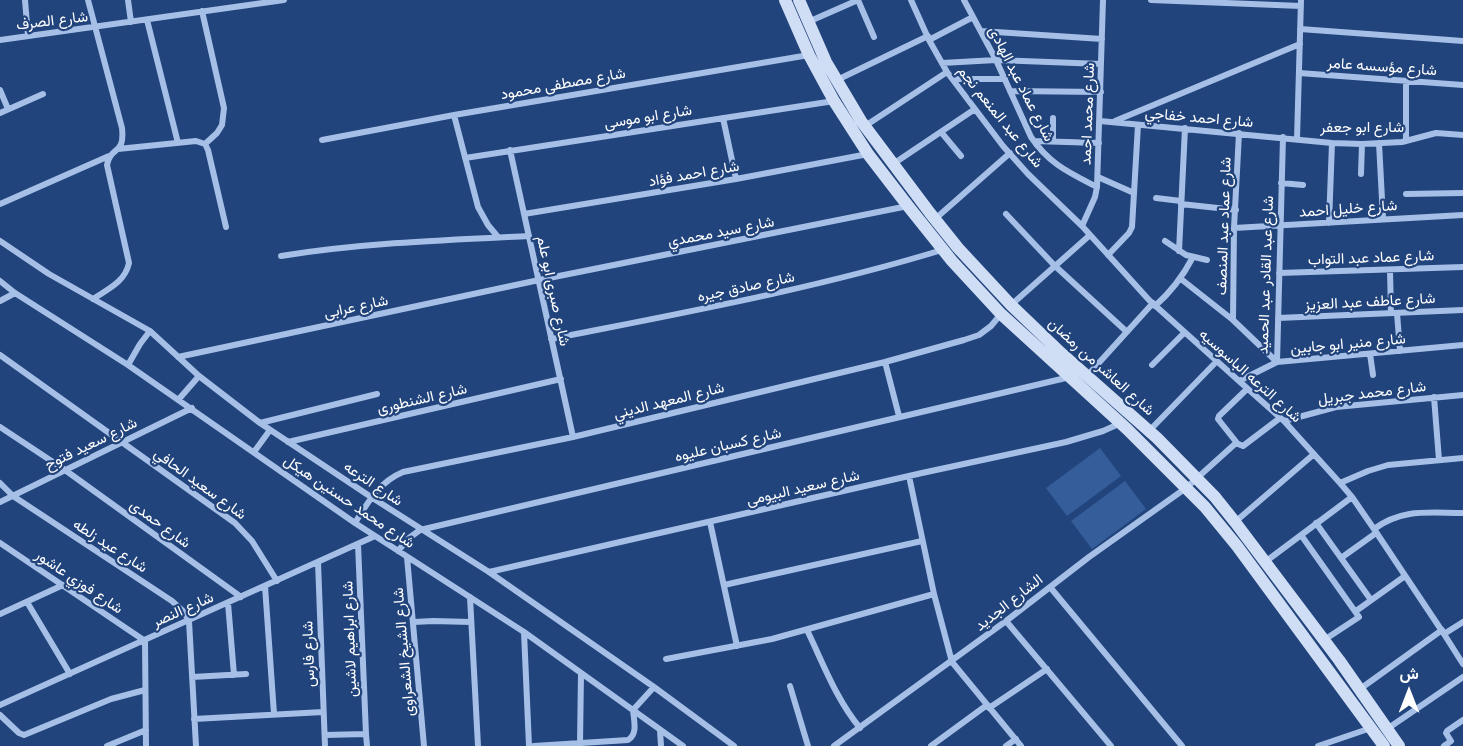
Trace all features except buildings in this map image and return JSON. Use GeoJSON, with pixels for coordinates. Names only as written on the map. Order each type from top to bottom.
{"type":"FeatureCollection","features":[{"type":"Feature","properties":{"kind":"main road","name":"شارع العاشر من رمضان"},"geometry":{"type":"LineString","coordinates":[[785,0],[809,55],[834,101],[868,154],[908,207],[1001,315],[1121,423],[1205,507],[1237,546],[1384,746]]}},
{"type":"Feature","properties":{"kind":"main road","name":"شارع العاشر من رمضان"},"geometry":{"type":"LineString","coordinates":[[799,0],[837,81],[864,126],[958,248],[1011,305],[1061,353],[1198,478],[1235,522],[1324,640],[1399,746]]}},
{"type":"Feature","properties":{"kind":"main road"},"geometry":{"type":"LineString","coordinates":[[1326,667],[1339,660]]}},
{"type":"Feature","properties":{"kind":"street"},"geometry":{"type":"LineString","coordinates":[[25,0],[28,36]]}},
{"type":"Feature","properties":{"kind":"street"},"geometry":{"type":"LineString","coordinates":[[88,0],[122,128],[122,144],[106,165],[129,263],[124,277],[93,299]]}},
{"type":"Feature","properties":{"kind":"street"},"geometry":{"type":"LineString","coordinates":[[128,0],[131,22]]}},
{"type":"Feature","properties":{"kind":"street","name":"شارع الصرف"},"geometry":{"type":"LineString","coordinates":[[0,40],[147,20],[240,3],[284,0]]}},
{"type":"Feature","properties":{"kind":"street"},"geometry":{"type":"LineString","coordinates":[[808,23],[858,0],[874,37]]}},
{"type":"Feature","properties":{"kind":"street","name":"شارع عبد المنعم نجم"},"geometry":{"type":"LineString","coordinates":[[911,0],[947,72],[975,109],[1028,174],[1090,235]]}},
{"type":"Feature","properties":{"kind":"street","name":"شارع عماد عبد الهادى"},"geometry":{"type":"LineString","coordinates":[[964,0],[996,60],[1034,141],[1045,155],[1062,169],[1097,188]]}},
{"type":"Feature","properties":{"kind":"street","name":"شارع محمد احمد"},"geometry":{"type":"LineString","coordinates":[[1082,226],[1097,188],[1103,0]]}},
{"type":"Feature","properties":{"kind":"street"},"geometry":{"type":"LineString","coordinates":[[1150,0],[1301,3],[1297,139]]}},
{"type":"Feature","properties":{"kind":"street"},"geometry":{"type":"LineString","coordinates":[[202,11],[224,108],[224,117],[218,133],[205,144]]}},
{"type":"Feature","properties":{"kind":"street"},"geometry":{"type":"LineString","coordinates":[[837,81],[974,17]]}},
{"type":"Feature","properties":{"kind":"street"},"geometry":{"type":"LineString","coordinates":[[147,20],[178,143]]}},
{"type":"Feature","properties":{"kind":"street"},"geometry":{"type":"LineString","coordinates":[[1300,28],[1463,41]]}},
{"type":"Feature","properties":{"kind":"street"},"geometry":{"type":"LineString","coordinates":[[981,31],[1102,39]]}},
{"type":"Feature","properties":{"kind":"street"},"geometry":{"type":"LineString","coordinates":[[1112,122],[1300,44]]}},
{"type":"Feature","properties":{"kind":"street","name":"شارع مصطفى محمود"},"geometry":{"type":"LineString","coordinates":[[322,140],[454,115],[809,55]]}},
{"type":"Feature","properties":{"kind":"street"},"geometry":{"type":"LineString","coordinates":[[942,63],[996,60],[1101,64]]}},
{"type":"Feature","properties":{"kind":"street"},"geometry":{"type":"LineString","coordinates":[[864,126],[947,72]]}},
{"type":"Feature","properties":{"kind":"street","name":"شارع مؤسسه عامر"},"geometry":{"type":"LineString","coordinates":[[1299,73],[1463,85]]}},
{"type":"Feature","properties":{"kind":"street"},"geometry":{"type":"LineString","coordinates":[[953,80],[1005,79]]}},
{"type":"Feature","properties":{"kind":"street"},"geometry":{"type":"LineString","coordinates":[[1406,81],[1406,141]]}},
{"type":"Feature","properties":{"kind":"street"},"geometry":{"type":"LineString","coordinates":[[0,90],[8,109]]}},
{"type":"Feature","properties":{"kind":"street"},"geometry":{"type":"LineString","coordinates":[[1010,91],[1101,92]]}},
{"type":"Feature","properties":{"kind":"street"},"geometry":{"type":"LineString","coordinates":[[0,113],[43,94]]}},
{"type":"Feature","properties":{"kind":"street","name":"شارع ابو موسى"},"geometry":{"type":"LineString","coordinates":[[465,158],[834,101]]}},
{"type":"Feature","properties":{"kind":"street"},"geometry":{"type":"LineString","coordinates":[[893,164],[975,109]]}},
{"type":"Feature","properties":{"kind":"street"},"geometry":{"type":"LineString","coordinates":[[454,115],[478,207],[498,237]]}},
{"type":"Feature","properties":{"kind":"street"},"geometry":{"type":"LineString","coordinates":[[723,118],[736,179]]}},
{"type":"Feature","properties":{"kind":"street"},"geometry":{"type":"LineString","coordinates":[[1053,118],[1053,141]]}},
{"type":"Feature","properties":{"kind":"street","name":"شارع احمد خفاجي"},"geometry":{"type":"LineString","coordinates":[[1100,122],[1297,139]]}},
{"type":"Feature","properties":{"kind":"street"},"geometry":{"type":"LineString","coordinates":[[1108,255],[1131,230],[1138,124]]}},
{"type":"Feature","properties":{"kind":"street"},"geometry":{"type":"LineString","coordinates":[[1179,251],[1185,128]]}},
{"type":"Feature","properties":{"kind":"street"},"geometry":{"type":"LineString","coordinates":[[940,132],[961,156]]}},
{"type":"Feature","properties":{"kind":"street","name":"شارع ابو جعفر"},"geometry":{"type":"LineString","coordinates":[[1297,139],[1362,144],[1406,141],[1433,133],[1463,135]]}},
{"type":"Feature","properties":{"kind":"street","name":"شارع عماد عبد المنصف"},"geometry":{"type":"LineString","coordinates":[[1233,320],[1234,228],[1239,134]]}},
{"type":"Feature","properties":{"kind":"street","name":"شارع عبد القادر عبد الحميد"},"geometry":{"type":"LineString","coordinates":[[1277,362],[1282,137]]}},
{"type":"Feature","properties":{"kind":"street"},"geometry":{"type":"LineString","coordinates":[[118,149],[196,141],[205,144],[226,227]]}},
{"type":"Feature","properties":{"kind":"street"},"geometry":{"type":"LineString","coordinates":[[1034,141],[1099,143]]}},
{"type":"Feature","properties":{"kind":"street"},"geometry":{"type":"LineString","coordinates":[[1329,223],[1332,143]]}},
{"type":"Feature","properties":{"kind":"street"},"geometry":{"type":"LineString","coordinates":[[1379,143],[1383,218]]}},
{"type":"Feature","properties":{"kind":"street"},"geometry":{"type":"LineString","coordinates":[[1361,174],[1362,144]]}},
{"type":"Feature","properties":{"kind":"street","name":"شارع صبرى ابو علم"},"geometry":{"type":"LineString","coordinates":[[510,150],[573,437]]}},
{"type":"Feature","properties":{"kind":"street"},"geometry":{"type":"LineString","coordinates":[[935,219],[1010,153]]}},
{"type":"Feature","properties":{"kind":"street","name":"شارع احمد فؤاد"},"geometry":{"type":"LineString","coordinates":[[524,214],[736,179],[868,154]]}},
{"type":"Feature","properties":{"kind":"street"},"geometry":{"type":"LineString","coordinates":[[0,204],[111,156]]}},
{"type":"Feature","properties":{"kind":"street"},"geometry":{"type":"LineString","coordinates":[[1098,177],[1134,193]]}},
{"type":"Feature","properties":{"kind":"street"},"geometry":{"type":"LineString","coordinates":[[1281,183],[1303,185]]}},
{"type":"Feature","properties":{"kind":"street"},"geometry":{"type":"LineString","coordinates":[[1406,194],[1463,193]]}},
{"type":"Feature","properties":{"kind":"street"},"geometry":{"type":"LineString","coordinates":[[1156,198],[1236,210]]}},
{"type":"Feature","properties":{"kind":"street","name":"شارع سيد محمدي"},"geometry":{"type":"LineString","coordinates":[[539,280],[908,207]]}},
{"type":"Feature","properties":{"kind":"street"},"geometry":{"type":"LineString","coordinates":[[1006,214],[1054,265],[1127,332]]}},
{"type":"Feature","properties":{"kind":"street","name":"شارع خليل احمد"},"geometry":{"type":"LineString","coordinates":[[1234,228],[1463,215]]}},
{"type":"Feature","properties":{"kind":"street"},"geometry":{"type":"LineString","coordinates":[[1011,305],[1090,235]]}},
{"type":"Feature","properties":{"kind":"street","name":"شارع الترعه الباسوسيه"},"geometry":{"type":"LineString","coordinates":[[1090,235],[1154,305],[1282,419],[1340,483],[1352,497],[1463,664]]}},
{"type":"Feature","properties":{"kind":"street"},"geometry":{"type":"LineString","coordinates":[[281,256],[379,244],[528,236]]}},
{"type":"Feature","properties":{"kind":"street","name":"شارع الترعه"},"geometry":{"type":"LineString","coordinates":[[0,241],[49,274],[150,331],[199,376],[260,423],[420,530],[489,572],[734,746]]}},
{"type":"Feature","properties":{"kind":"street"},"geometry":{"type":"LineString","coordinates":[[1165,241],[1179,251],[1207,261]]}},
{"type":"Feature","properties":{"kind":"street","name":"شارع صادق جيره"},"geometry":{"type":"LineString","coordinates":[[551,339],[784,292],[861,274],[943,250]]}},
{"type":"Feature","properties":{"kind":"street"},"geometry":{"type":"LineString","coordinates":[[1087,376],[1154,305],[1167,296],[1181,279],[1193,257]]}},
{"type":"Feature","properties":{"kind":"street","name":"شارع عماد عبد التواب"},"geometry":{"type":"LineString","coordinates":[[1279,273],[1463,267]]}},
{"type":"Feature","properties":{"kind":"street"},"geometry":{"type":"LineString","coordinates":[[1390,270],[1400,351]]}},
{"type":"Feature","properties":{"kind":"street","name":"شارع عبد القادر عبد الحميد"},"geometry":{"type":"LineString","coordinates":[[1181,279],[1233,320],[1277,362]]}},
{"type":"Feature","properties":{"kind":"street","name":"شارع عرابى"},"geometry":{"type":"LineString","coordinates":[[178,357],[539,280]]}},
{"type":"Feature","properties":{"kind":"street","name":"شارع محمد حسنين هيكل"},"geometry":{"type":"LineString","coordinates":[[0,281],[179,399],[375,536],[524,632],[683,746]]}},
{"type":"Feature","properties":{"kind":"street"},"geometry":{"type":"LineString","coordinates":[[0,301],[15,293]]}},
{"type":"Feature","properties":{"kind":"street","name":"شارع عاطف عبد العزيز"},"geometry":{"type":"LineString","coordinates":[[1278,318],[1463,310]]}},
{"type":"Feature","properties":{"kind":"street","name":"شارع المعهد الديني"},"geometry":{"type":"LineString","coordinates":[[356,523],[370,497],[385,482],[403,472],[573,437],[885,362],[979,335],[1001,315]]}},
{"type":"Feature","properties":{"kind":"street"},"geometry":{"type":"LineString","coordinates":[[128,365],[150,331]]}},
{"type":"Feature","properties":{"kind":"street"},"geometry":{"type":"LineString","coordinates":[[1152,365],[1184,333]]}},
{"type":"Feature","properties":{"kind":"street","name":"شارع منير ابو جابين"},"geometry":{"type":"LineString","coordinates":[[1239,381],[1277,362],[1463,345]]}},
{"type":"Feature","properties":{"kind":"street"},"geometry":{"type":"LineString","coordinates":[[1370,354],[1373,375]]}},
{"type":"Feature","properties":{"kind":"street","name":"شارع سعيد الحافي"},"geometry":{"type":"LineString","coordinates":[[0,355],[235,523],[252,541],[277,581]]}},
{"type":"Feature","properties":{"kind":"street"},"geometry":{"type":"LineString","coordinates":[[1149,431],[1217,361]]}},
{"type":"Feature","properties":{"kind":"street"},"geometry":{"type":"LineString","coordinates":[[885,362],[899,416]]}},
{"type":"Feature","properties":{"kind":"street"},"geometry":{"type":"LineString","coordinates":[[179,399],[199,376]]}},
{"type":"Feature","properties":{"kind":"street","name":"شارع كسبان عليوه"},"geometry":{"type":"LineString","coordinates":[[420,530],[1070,376]]}},
{"type":"Feature","properties":{"kind":"street","name":"شارع الشنطورى"},"geometry":{"type":"LineString","coordinates":[[288,441],[561,379]]}},
{"type":"Feature","properties":{"kind":"street"},"geometry":{"type":"LineString","coordinates":[[1237,443],[1218,419],[1247,389]]}},
{"type":"Feature","properties":{"kind":"street"},"geometry":{"type":"LineString","coordinates":[[260,423],[377,394]]}},
{"type":"Feature","properties":{"kind":"street","name":"شارع محمد جبريل"},"geometry":{"type":"LineString","coordinates":[[1282,419],[1336,407],[1463,394]]}},
{"type":"Feature","properties":{"kind":"street"},"geometry":{"type":"LineString","coordinates":[[1434,397],[1439,460]]}},
{"type":"Feature","properties":{"kind":"street","name":"شارع سعيد فتوح"},"geometry":{"type":"LineString","coordinates":[[0,502],[192,408]]}},
{"type":"Feature","properties":{"kind":"street","name":"الشارع الجديد"},"geometry":{"type":"LineString","coordinates":[[834,746],[952,662],[1089,556],[1186,489],[1237,443],[1243,446],[1282,419]]}},
{"type":"Feature","properties":{"kind":"street","name":"شارع سعيد البيومى"},"geometry":{"type":"LineString","coordinates":[[489,572],[1066,442],[1121,423]]}},
{"type":"Feature","properties":{"kind":"street","name":"شارع حمدى"},"geometry":{"type":"LineString","coordinates":[[0,427],[65,470],[241,597]]}},
{"type":"Feature","properties":{"kind":"street"},"geometry":{"type":"LineString","coordinates":[[255,452],[270,430]]}},
{"type":"Feature","properties":{"kind":"street"},"geometry":{"type":"LineString","coordinates":[[1235,522],[1314,454]]}},
{"type":"Feature","properties":{"kind":"street"},"geometry":{"type":"LineString","coordinates":[[1340,483],[1388,465],[1463,458]]}},
{"type":"Feature","properties":{"kind":"street"},"geometry":{"type":"LineString","coordinates":[[909,476],[934,594],[952,662],[1021,746]]}},
{"type":"Feature","properties":{"kind":"street","name":"شارع عيد زلطه"},"geometry":{"type":"LineString","coordinates":[[0,483],[13,496],[172,601],[184,612],[189,621]]}},
{"type":"Feature","properties":{"kind":"street"},"geometry":{"type":"LineString","coordinates":[[1265,562],[1352,497]]}},
{"type":"Feature","properties":{"kind":"street"},"geometry":{"type":"LineString","coordinates":[[1341,558],[1384,522],[1395,517],[1407,514],[1463,513]]}},
{"type":"Feature","properties":{"kind":"street"},"geometry":{"type":"LineString","coordinates":[[710,522],[737,646]]}},
{"type":"Feature","properties":{"kind":"street"},"geometry":{"type":"LineString","coordinates":[[1316,523],[1371,600]]}},
{"type":"Feature","properties":{"kind":"street"},"geometry":{"type":"LineString","coordinates":[[398,551],[409,538],[420,530]]}},
{"type":"Feature","properties":{"kind":"street"},"geometry":{"type":"LineString","coordinates":[[1301,535],[1359,617],[1324,640]]}},
{"type":"Feature","properties":{"kind":"street","name":"شارع النصر"},"geometry":{"type":"LineString","coordinates":[[0,705],[375,536]]}},
{"type":"Feature","properties":{"kind":"street"},"geometry":{"type":"LineString","coordinates":[[724,585],[922,541]]}},
{"type":"Feature","properties":{"kind":"street","name":"شارع فوزي عاشور"},"geometry":{"type":"LineString","coordinates":[[0,543],[145,641]]}},
{"type":"Feature","properties":{"kind":"street","name":"شارع ابراهيم لاشين"},"geometry":{"type":"LineString","coordinates":[[358,544],[367,746]]}},
{"type":"Feature","properties":{"kind":"street","name":"شارع الشيخ الشعراوى"},"geometry":{"type":"LineString","coordinates":[[407,557],[424,746]]}},
{"type":"Feature","properties":{"kind":"street","name":"شارع فارس"},"geometry":{"type":"LineString","coordinates":[[318,562],[325,746]]}},
{"type":"Feature","properties":{"kind":"street"},"geometry":{"type":"LineString","coordinates":[[1356,611],[1405,576]]}},
{"type":"Feature","properties":{"kind":"street"},"geometry":{"type":"LineString","coordinates":[[0,614],[63,585]]}},
{"type":"Feature","properties":{"kind":"street"},"geometry":{"type":"LineString","coordinates":[[265,586],[274,714]]}},
{"type":"Feature","properties":{"kind":"street"},"geometry":{"type":"LineString","coordinates":[[1050,587],[1182,746]]}},
{"type":"Feature","properties":{"kind":"street"},"geometry":{"type":"LineString","coordinates":[[666,659],[807,630],[934,594]]}},
{"type":"Feature","properties":{"kind":"street"},"geometry":{"type":"LineString","coordinates":[[470,597],[478,746]]}},
{"type":"Feature","properties":{"kind":"street"},"geometry":{"type":"LineString","coordinates":[[27,602],[70,674]]}},
{"type":"Feature","properties":{"kind":"street"},"geometry":{"type":"LineString","coordinates":[[228,603],[234,675]]}},
{"type":"Feature","properties":{"kind":"street"},"geometry":{"type":"LineString","coordinates":[[189,621],[196,746]]}},
{"type":"Feature","properties":{"kind":"street"},"geometry":{"type":"LineString","coordinates":[[1006,621],[1111,746]]}},
{"type":"Feature","properties":{"kind":"street"},"geometry":{"type":"LineString","coordinates":[[414,622],[471,622]]}},
{"type":"Feature","properties":{"kind":"street"},"geometry":{"type":"LineString","coordinates":[[1360,689],[1443,632],[1463,622]]}},
{"type":"Feature","properties":{"kind":"street"},"geometry":{"type":"LineString","coordinates":[[807,630],[840,699],[860,728]]}},
{"type":"Feature","properties":{"kind":"street"},"geometry":{"type":"LineString","coordinates":[[524,632],[532,746],[631,739],[635,732],[633,710],[654,687]]}},
{"type":"Feature","properties":{"kind":"street"},"geometry":{"type":"LineString","coordinates":[[145,641],[146,746]]}},
{"type":"Feature","properties":{"kind":"street"},"geometry":{"type":"LineString","coordinates":[[930,746],[1047,669]]}},
{"type":"Feature","properties":{"kind":"street"},"geometry":{"type":"LineString","coordinates":[[580,673],[580,744]]}},
{"type":"Feature","properties":{"kind":"street"},"geometry":{"type":"LineString","coordinates":[[192,677],[246,674]]}},
{"type":"Feature","properties":{"kind":"street"},"geometry":{"type":"LineString","coordinates":[[1387,729],[1463,677]]}},
{"type":"Feature","properties":{"kind":"street"},"geometry":{"type":"LineString","coordinates":[[790,686],[808,746]]}},
{"type":"Feature","properties":{"kind":"street"},"geometry":{"type":"LineString","coordinates":[[0,715],[24,735],[111,699],[145,690]]}},
{"type":"Feature","properties":{"kind":"street"},"geometry":{"type":"LineString","coordinates":[[194,719],[323,712]]}},
{"type":"Feature","properties":{"kind":"street"},"geometry":{"type":"LineString","coordinates":[[1444,746],[1451,741],[1446,733],[1447,730],[1462,722]]}},
{"type":"Feature","properties":{"kind":"street"},"geometry":{"type":"LineString","coordinates":[[1318,746],[1371,728]]}},
{"type":"Feature","properties":{"kind":"street"},"geometry":{"type":"LineString","coordinates":[[107,746],[146,730]]}},
{"type":"Feature","properties":{"kind":"street"},"geometry":{"type":"LineString","coordinates":[[660,730],[661,746]]}},
{"type":"Feature","properties":{"kind":"street"},"geometry":{"type":"LineString","coordinates":[[325,735],[366,734]]}},
{"type":"Feature","properties":{"kind":"street"},"geometry":{"type":"LineString","coordinates":[[1005,746],[1016,739]]}},
{"type":"Feature","properties":{"kind":"shaded area"},"geometry":{"type":"Polygon","coordinates":[[[1100,448],[1121,476],[1067,516],[1046,488],[1100,448]]]}},
{"type":"Feature","properties":{"kind":"shaded area"},"geometry":{"type":"Polygon","coordinates":[[[1125,481],[1146,509],[1092,549],[1071,521],[1125,481]]]}}]}
